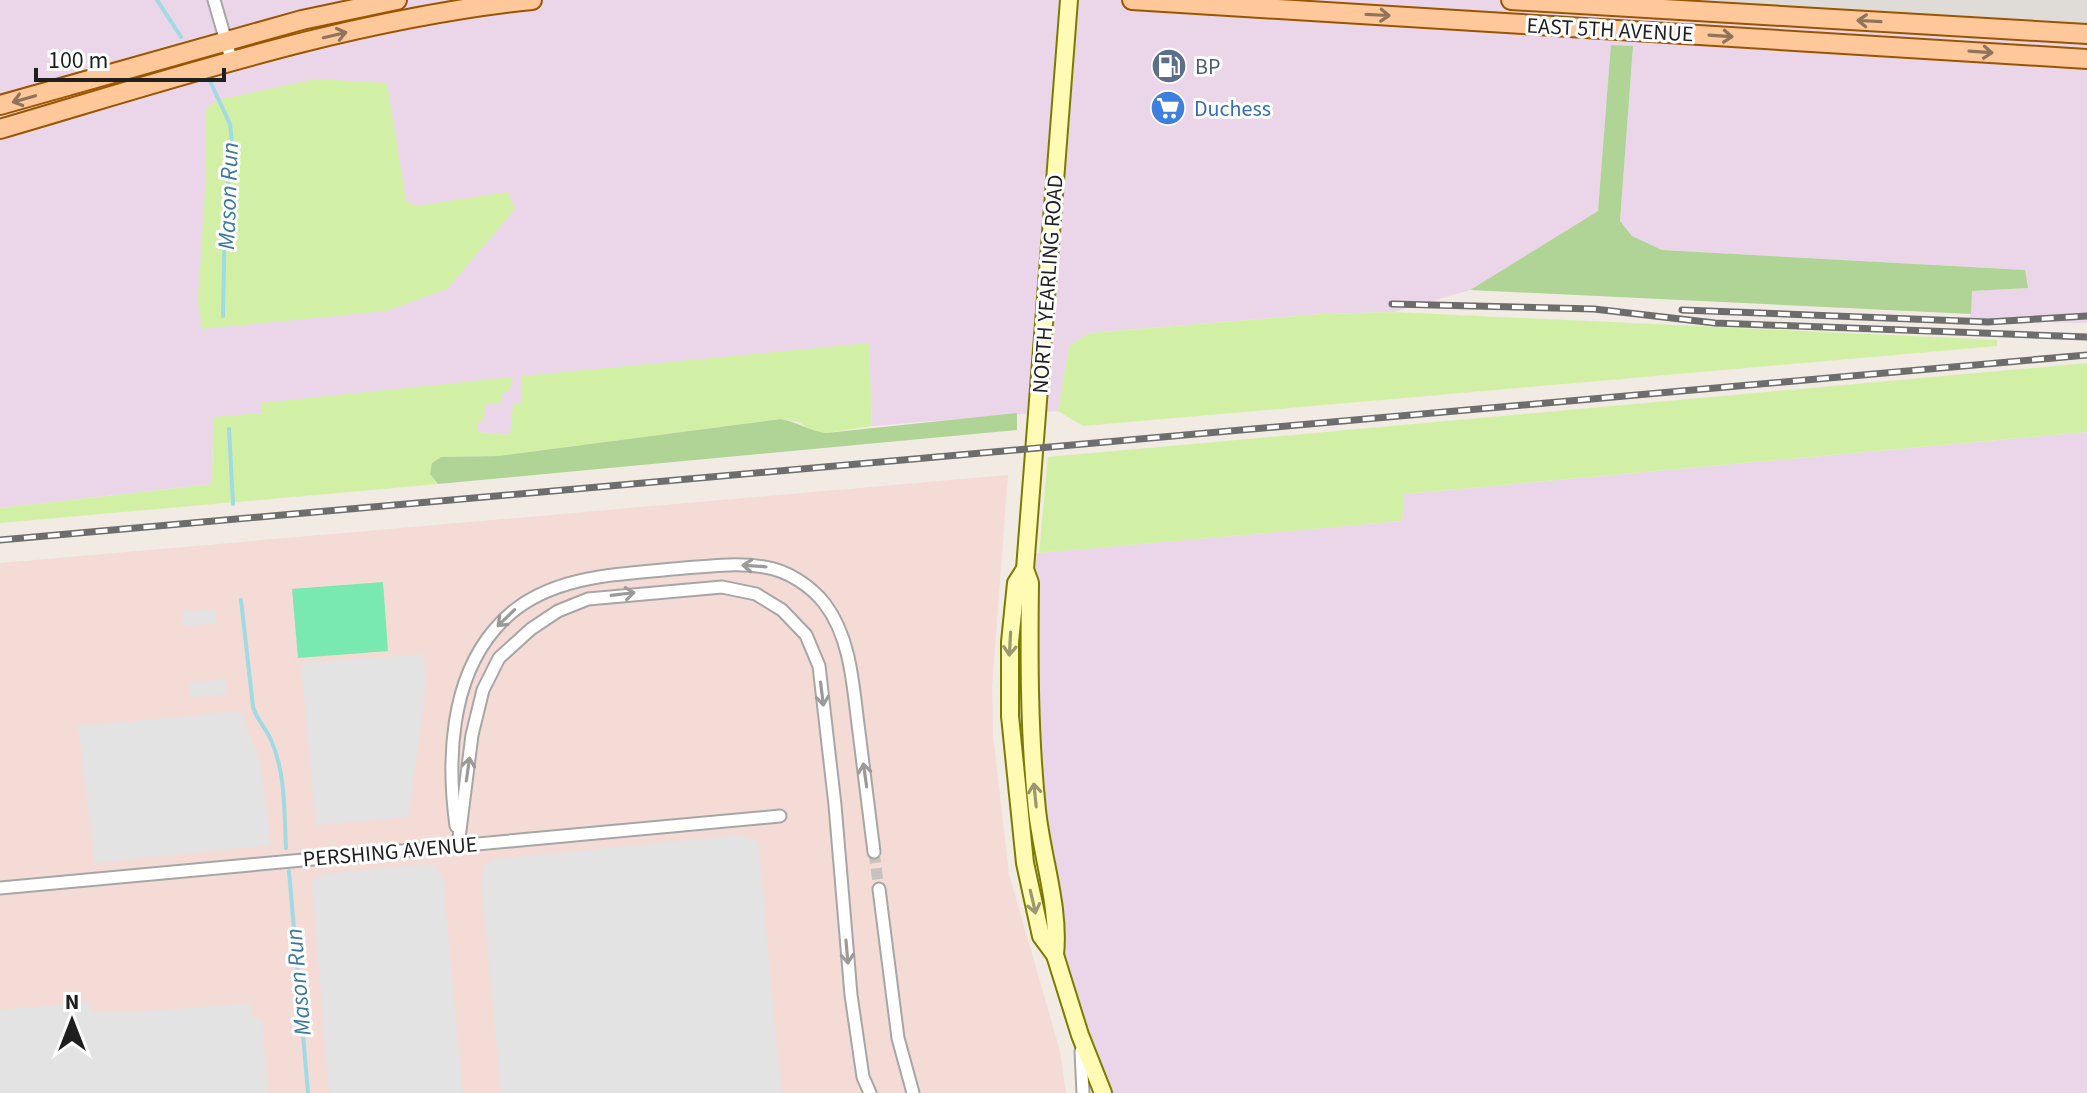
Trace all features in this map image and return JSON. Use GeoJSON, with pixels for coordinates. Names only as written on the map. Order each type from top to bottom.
{"type":"FeatureCollection","features":[{"type":"Feature","properties":{"kind":"main road"},"geometry":{"type":"LineString","coordinates":[[0,105],[302,20],[397,0]]}},
{"type":"Feature","properties":{"kind":"main road"},"geometry":{"type":"LineString","coordinates":[[0,129],[334,35],[429,15],[532,0]]}},
{"type":"Feature","properties":{"kind":"main road","name":"NORTH YEARLING ROAD"},"geometry":{"type":"LineString","coordinates":[[1069,0],[1025,569],[1016,583],[1010,642],[1010,716],[1014,778],[1034,908],[1041,936],[1055,955],[1080,1035],[1103,1093]]}},
{"type":"Feature","properties":{"kind":"main road","name":"EAST 5TH AVENUE"},"geometry":{"type":"LineString","coordinates":[[1132,0],[2087,59]]}},
{"type":"Feature","properties":{"kind":"main road","name":"EAST 5TH AVENUE"},"geometry":{"type":"LineString","coordinates":[[1511,0],[2087,34]]}},
{"type":"Feature","properties":{"kind":"street"},"geometry":{"type":"LineString","coordinates":[[214,0],[232,62]]}},
{"type":"Feature","properties":{"kind":"street"},"geometry":{"type":"LineString","coordinates":[[458,846],[450,784],[463,685],[480,650],[495,629],[516,608],[562,585],[593,576],[730,565],[767,567],[798,579],[824,602],[839,628],[850,668],[874,852]]}},
{"type":"Feature","properties":{"kind":"street"},"geometry":{"type":"LineString","coordinates":[[458,846],[472,735],[483,690],[499,658],[531,629],[558,611],[588,599],[722,587],[756,594],[782,610],[806,635],[819,666],[835,805],[851,995],[863,1077],[870,1093]]}},
{"type":"Feature","properties":{"kind":"street","name":"PERSHING AVENUE"},"geometry":{"type":"LineString","coordinates":[[0,888],[780,816]]}},
{"type":"Feature","properties":{"kind":"street"},"geometry":{"type":"LineString","coordinates":[[879,889],[898,1038],[913,1093]]}},
{"type":"Feature","properties":{"kind":"street"},"geometry":{"type":"LineString","coordinates":[[1080,1035],[1083,1093]]}},
{"type":"Feature","properties":{"kind":"shaded area"},"geometry":{"type":"Polygon","coordinates":[[[0,0],[2087,0],[2087,323],[1970,321],[1972,291],[2027,288],[2025,270],[1662,250],[1632,236],[1620,221],[1633,46],[1612,45],[1598,211],[1470,290],[1394,312],[1321,314],[1089,333],[1069,346],[1058,411],[872,426],[869,344],[514,405],[510,435],[476,432],[477,421],[261,403],[262,413],[213,418],[212,484],[0,508],[0,0]]]}},
{"type":"Feature","properties":{"kind":"shaded area"},"geometry":{"type":"Polygon","coordinates":[[[1511,0],[2087,0],[2087,34],[1511,0]]]}},
{"type":"Feature","properties":{"kind":"shaded area"},"geometry":{"type":"Polygon","coordinates":[[[2087,432],[2087,1093],[1102,1093],[1026,823],[1018,716],[1026,554],[1402,521],[1404,494],[2087,432]]]}},
{"type":"Feature","properties":{"kind":"shaded area"},"geometry":{"type":"Polygon","coordinates":[[[1008,475],[992,687],[993,735],[1009,874],[1060,1051],[1066,1093],[0,1093],[0,563],[1008,475]]]}},
{"type":"Feature","properties":{"kind":"shaded area"},"geometry":{"type":"Polygon","coordinates":[[[215,609],[217,623],[183,626],[182,612],[215,609]]]}},
{"type":"Feature","properties":{"kind":"shaded area"},"geometry":{"type":"Polygon","coordinates":[[[423,654],[426,676],[423,711],[408,817],[316,825],[301,663],[423,654]]]}},
{"type":"Feature","properties":{"kind":"shaded area"},"geometry":{"type":"Polygon","coordinates":[[[225,679],[227,694],[190,698],[188,683],[225,679]]]}},
{"type":"Feature","properties":{"kind":"shaded area"},"geometry":{"type":"Polygon","coordinates":[[[241,711],[261,764],[271,845],[95,863],[78,726],[241,711]]]}},
{"type":"Feature","properties":{"kind":"shaded area"},"geometry":{"type":"Polygon","coordinates":[[[742,835],[757,842],[759,849],[781,1093],[501,1093],[481,879],[484,865],[495,859],[742,835]]]}},
{"type":"Feature","properties":{"kind":"shaded area"},"geometry":{"type":"Polygon","coordinates":[[[435,865],[443,878],[463,1093],[329,1093],[312,883],[326,874],[435,865]]]}},
{"type":"Feature","properties":{"kind":"shaded area"},"geometry":{"type":"Polygon","coordinates":[[[88,1002],[92,1012],[135,1012],[250,1003],[252,1018],[262,1019],[268,1093],[0,1093],[0,1010],[88,1002]]]}},
{"type":"Feature","properties":{"kind":"green space"},"geometry":{"type":"Polygon","coordinates":[[[1611,45],[1633,46],[1620,221],[1632,236],[1662,250],[2025,270],[2028,288],[1972,291],[1971,314],[1470,290],[1598,211],[1611,45]]]}},
{"type":"Feature","properties":{"kind":"green space"},"geometry":{"type":"Polygon","coordinates":[[[315,79],[387,83],[406,201],[416,206],[508,192],[515,209],[447,289],[386,311],[202,329],[198,301],[206,174],[206,109],[217,100],[315,79]]]}},
{"type":"Feature","properties":{"kind":"green space"},"geometry":{"type":"Polygon","coordinates":[[[1394,312],[1997,340],[1997,346],[1083,426],[1058,411],[1069,346],[1089,333],[1321,314],[1394,312]]]}},
{"type":"Feature","properties":{"kind":"green space"},"geometry":{"type":"Polygon","coordinates":[[[869,343],[872,426],[826,433],[810,431],[799,422],[781,419],[499,456],[441,457],[430,474],[438,484],[0,523],[0,508],[212,484],[213,417],[262,413],[260,403],[513,377],[510,389],[502,394],[500,404],[485,404],[484,420],[477,422],[477,432],[510,435],[513,404],[521,404],[522,376],[869,343]]]}},
{"type":"Feature","properties":{"kind":"green space"},"geometry":{"type":"Polygon","coordinates":[[[2087,363],[2087,432],[1404,494],[1402,521],[1039,553],[1048,457],[2087,363]]]}},
{"type":"Feature","properties":{"kind":"green space"},"geometry":{"type":"Polygon","coordinates":[[[1017,413],[1017,430],[438,484],[430,474],[432,463],[441,457],[499,456],[781,419],[826,433],[1017,413]]]}},
{"type":"Feature","properties":{"kind":"green space"},"geometry":{"type":"Polygon","coordinates":[[[383,582],[388,651],[298,658],[292,589],[383,582]]]}},
{"type":"Feature","properties":{"kind":"waterway","name":"Mason Run"},"geometry":{"type":"LineString","coordinates":[[157,0],[181,37]]}},
{"type":"Feature","properties":{"kind":"waterway","name":"Mason Run"},"geometry":{"type":"LineString","coordinates":[[210,81],[230,124],[232,143],[225,213],[223,316]]}},
{"type":"Feature","properties":{"kind":"waterway","name":"Mason Run"},"geometry":{"type":"LineString","coordinates":[[229,429],[233,504]]}},
{"type":"Feature","properties":{"kind":"waterway","name":"Mason Run"},"geometry":{"type":"LineString","coordinates":[[241,600],[253,707],[271,740],[279,766],[286,848]]}},
{"type":"Feature","properties":{"kind":"waterway","name":"Mason Run"},"geometry":{"type":"LineString","coordinates":[[289,871],[308,1093]]}},
{"type":"Feature","properties":{"kind":"tunnel"},"geometry":{"type":"LineString","coordinates":[[874,852],[879,889]]}},
{"type":"Feature","properties":{"kind":"railway"},"geometry":{"type":"LineString","coordinates":[[1392,304],[1594,309],[1715,323],[2087,337]]}},
{"type":"Feature","properties":{"kind":"railway"},"geometry":{"type":"LineString","coordinates":[[1682,310],[1988,322],[2087,316]]}},
{"type":"Feature","properties":{"kind":"railway"},"geometry":{"type":"LineString","coordinates":[[0,540],[2087,355]]}},
{"type":"Feature","properties":{"kind":"place","name":"BP"},"geometry":{"type":"Point","coordinates":[1169,66]}},
{"type":"Feature","properties":{"kind":"place","name":"Duchess"},"geometry":{"type":"Point","coordinates":[1168,108]}}]}
